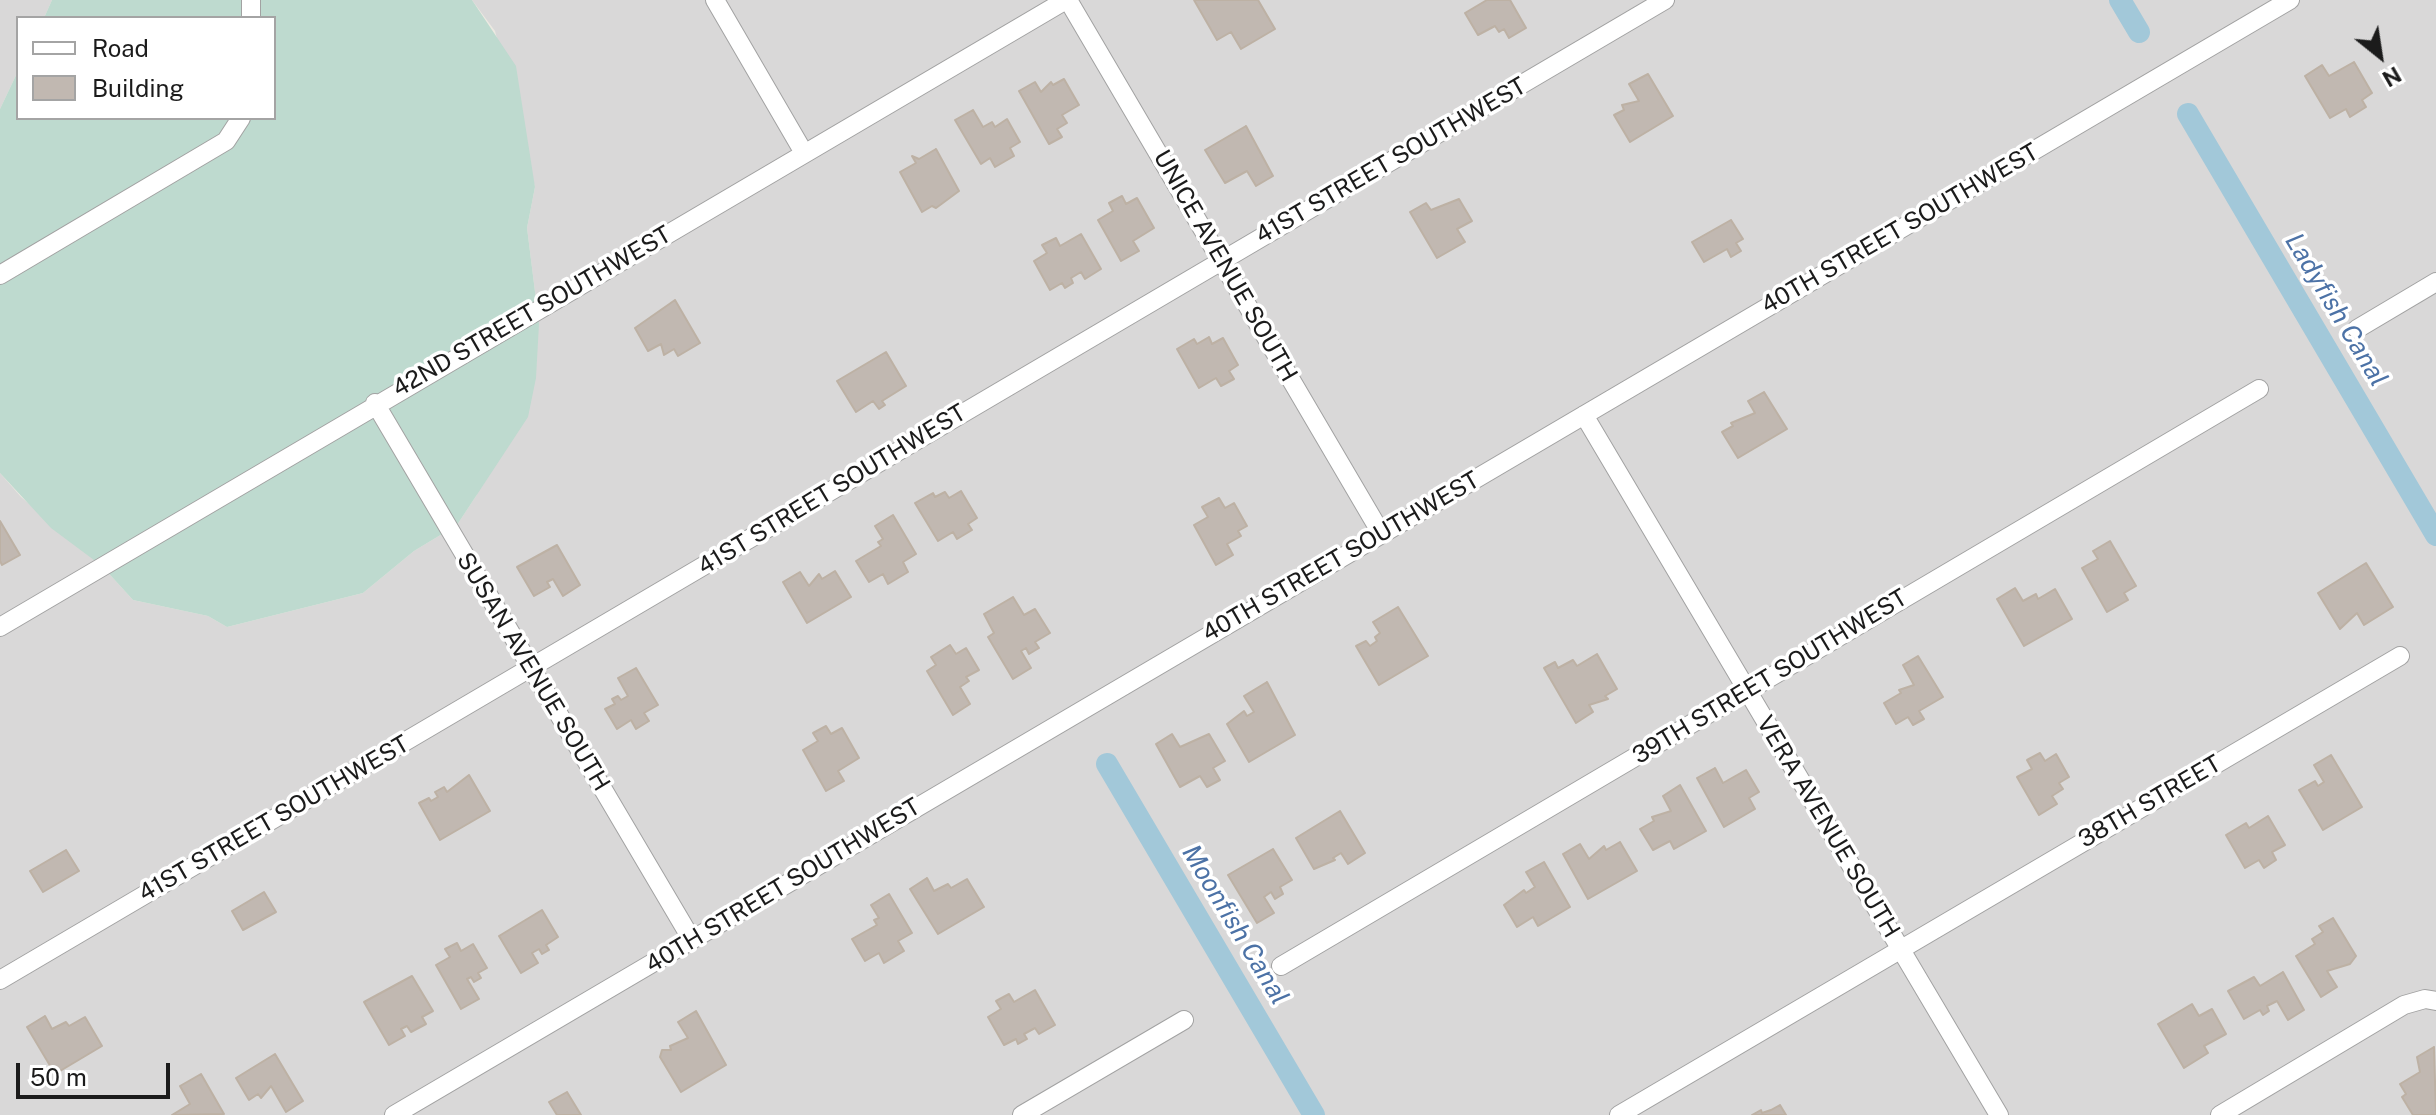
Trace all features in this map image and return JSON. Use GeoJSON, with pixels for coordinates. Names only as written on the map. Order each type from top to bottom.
{"type":"FeatureCollection","features":[{"type":"Feature","properties":{"kind":"street"},"geometry":{"type":"LineString","coordinates":[[715,0],[804,153]]}},
{"type":"Feature","properties":{"kind":"street","name":"42ND STREET SOUTHWEST"},"geometry":{"type":"LineString","coordinates":[[0,627],[375,403],[1067,0]]}},
{"type":"Feature","properties":{"kind":"street","name":"UNICE AVENUE SOUTH"},"geometry":{"type":"LineString","coordinates":[[1067,0],[1381,533]]}},
{"type":"Feature","properties":{"kind":"street","name":"41ST STREET SOUTHWEST"},"geometry":{"type":"LineString","coordinates":[[0,980],[1665,0]]}},
{"type":"Feature","properties":{"kind":"street","name":"40TH STREET SOUTHWEST"},"geometry":{"type":"LineString","coordinates":[[394,1115],[2290,0]]}},
{"type":"Feature","properties":{"kind":"street"},"geometry":{"type":"LineString","coordinates":[[0,275],[226,141],[240,120]]}},
{"type":"Feature","properties":{"kind":"street"},"geometry":{"type":"LineString","coordinates":[[2357,329],[2436,282]]}},
{"type":"Feature","properties":{"kind":"street","name":"39TH STREET SOUTHWEST"},"geometry":{"type":"LineString","coordinates":[[1281,966],[2259,389]]}},
{"type":"Feature","properties":{"kind":"street","name":"SUSAN AVENUE SOUTH"},"geometry":{"type":"LineString","coordinates":[[375,403],[692,940]]}},
{"type":"Feature","properties":{"kind":"street","name":"VERA AVENUE SOUTH"},"geometry":{"type":"LineString","coordinates":[[1584,415],[1999,1115]]}},
{"type":"Feature","properties":{"kind":"street","name":"38TH STREET"},"geometry":{"type":"LineString","coordinates":[[1619,1115],[2400,656]]}},
{"type":"Feature","properties":{"kind":"street"},"geometry":{"type":"LineString","coordinates":[[2220,1115],[2404,1005],[2425,999],[2436,1001]]}},
{"type":"Feature","properties":{"kind":"street"},"geometry":{"type":"LineString","coordinates":[[1022,1115],[1184,1020]]}},
{"type":"Feature","properties":{"kind":"shaded area"},"geometry":{"type":"Polygon","coordinates":[[[0,0],[52,0],[45,16],[16,16],[16,75],[0,109],[0,0]]]}},
{"type":"Feature","properties":{"kind":"shaded area"},"geometry":{"type":"Polygon","coordinates":[[[472,0],[2436,0],[2436,1115],[0,1115],[0,473],[21,497],[102,566],[133,600],[208,616],[227,627],[363,593],[414,551],[457,525],[476,496],[539,324],[527,228],[535,187],[495,31],[472,0]]]}},
{"type":"Feature","properties":{"kind":"green space"},"geometry":{"type":"Polygon","coordinates":[[[52,0],[472,0],[516,66],[535,187],[527,228],[539,324],[536,378],[528,417],[457,525],[414,551],[363,593],[227,627],[208,616],[133,600],[102,566],[51,528],[0,473],[0,109],[16,75],[16,120],[276,120],[276,16],[45,16],[52,0]]]}},
{"type":"Feature","properties":{"kind":"building"},"geometry":{"type":"Polygon","coordinates":[[[1194,0],[1258,0],[1275,29],[1241,49],[1231,32],[1217,40],[1194,0]]]}},
{"type":"Feature","properties":{"kind":"building"},"geometry":{"type":"Polygon","coordinates":[[[1487,0],[1510,0],[1526,28],[1509,38],[1504,29],[1499,32],[1495,26],[1478,35],[1465,13],[1487,0]]]}},
{"type":"Feature","properties":{"kind":"building"},"geometry":{"type":"Polygon","coordinates":[[[2354,62],[2372,93],[2362,100],[2366,107],[2350,117],[2346,109],[2330,118],[2305,76],[2322,65],[2329,76],[2354,62]]]}},
{"type":"Feature","properties":{"kind":"building"},"geometry":{"type":"Polygon","coordinates":[[[1648,74],[1673,116],[1630,142],[1614,115],[1624,110],[1622,105],[1639,101],[1629,84],[1648,74]]]}},
{"type":"Feature","properties":{"kind":"building"},"geometry":{"type":"Polygon","coordinates":[[[1064,79],[1079,105],[1062,115],[1067,123],[1057,129],[1062,137],[1049,144],[1019,91],[1035,82],[1041,92],[1051,82],[1053,85],[1064,79]]]}},
{"type":"Feature","properties":{"kind":"building"},"geometry":{"type":"Polygon","coordinates":[[[973,110],[983,127],[992,122],[995,127],[1007,119],[1020,142],[1010,148],[1014,156],[995,167],[990,158],[981,164],[955,120],[973,110]]]}},
{"type":"Feature","properties":{"kind":"building"},"geometry":{"type":"Polygon","coordinates":[[[1246,126],[1273,176],[1256,186],[1247,171],[1225,183],[1205,150],[1246,126]]]}},
{"type":"Feature","properties":{"kind":"building"},"geometry":{"type":"Polygon","coordinates":[[[936,149],[959,191],[936,208],[932,206],[922,212],[900,172],[916,163],[912,156],[919,159],[936,149]]]}},
{"type":"Feature","properties":{"kind":"building"},"geometry":{"type":"Polygon","coordinates":[[[1122,196],[1126,204],[1137,198],[1154,228],[1133,241],[1139,251],[1121,261],[1098,220],[1113,211],[1109,203],[1122,196]]]}},
{"type":"Feature","properties":{"kind":"building"},"geometry":{"type":"Polygon","coordinates":[[[1459,199],[1472,221],[1457,229],[1465,242],[1437,258],[1410,212],[1426,203],[1431,210],[1459,199]]]}},
{"type":"Feature","properties":{"kind":"building"},"geometry":{"type":"Polygon","coordinates":[[[1731,220],[1743,239],[1736,243],[1741,251],[1731,257],[1727,249],[1704,262],[1692,242],[1731,220]]]}},
{"type":"Feature","properties":{"kind":"building"},"geometry":{"type":"Polygon","coordinates":[[[1081,234],[1101,269],[1085,279],[1081,272],[1071,278],[1073,283],[1065,288],[1062,283],[1050,290],[1034,261],[1047,253],[1042,245],[1056,238],[1060,246],[1081,234]]]}},
{"type":"Feature","properties":{"kind":"building"},"geometry":{"type":"Polygon","coordinates":[[[675,300],[700,343],[678,356],[674,349],[664,355],[661,344],[648,351],[635,328],[675,300]]]}},
{"type":"Feature","properties":{"kind":"building"},"geometry":{"type":"Polygon","coordinates":[[[1209,337],[1212,344],[1223,338],[1238,365],[1229,371],[1234,379],[1221,386],[1216,378],[1199,388],[1177,349],[1194,339],[1197,344],[1209,337]]]}},
{"type":"Feature","properties":{"kind":"building"},"geometry":{"type":"Polygon","coordinates":[[[886,352],[906,386],[882,401],[885,405],[879,409],[873,401],[856,412],[837,381],[886,352]]]}},
{"type":"Feature","properties":{"kind":"building"},"geometry":{"type":"Polygon","coordinates":[[[1764,392],[1787,429],[1738,458],[1722,432],[1733,426],[1731,423],[1755,413],[1748,401],[1764,392]]]}},
{"type":"Feature","properties":{"kind":"building"},"geometry":{"type":"Polygon","coordinates":[[[961,491],[977,518],[968,524],[972,530],[957,539],[953,532],[938,541],[915,503],[933,493],[935,497],[945,492],[949,498],[961,491]]]}},
{"type":"Feature","properties":{"kind":"building"},"geometry":{"type":"Polygon","coordinates":[[[1219,498],[1225,508],[1234,503],[1247,526],[1238,531],[1241,536],[1227,544],[1233,555],[1216,565],[1194,525],[1208,517],[1202,507],[1219,498]]]}},
{"type":"Feature","properties":{"kind":"building"},"geometry":{"type":"Polygon","coordinates":[[[893,515],[916,554],[903,562],[908,572],[888,584],[883,574],[869,582],[856,561],[881,546],[878,542],[883,539],[875,526],[893,515]]]}},
{"type":"Feature","properties":{"kind":"building"},"geometry":{"type":"Polygon","coordinates":[[[0,521],[20,555],[2,565],[0,561],[0,521]]]}},
{"type":"Feature","properties":{"kind":"building"},"geometry":{"type":"Polygon","coordinates":[[[2110,541],[2136,586],[2124,593],[2128,600],[2107,612],[2082,568],[2098,559],[2093,551],[2110,541]]]}},
{"type":"Feature","properties":{"kind":"building"},"geometry":{"type":"Polygon","coordinates":[[[557,545],[580,585],[563,596],[553,579],[547,582],[550,587],[534,596],[517,567],[557,545]]]}},
{"type":"Feature","properties":{"kind":"building"},"geometry":{"type":"Polygon","coordinates":[[[2366,563],[2393,607],[2364,625],[2357,613],[2340,629],[2318,593],[2366,563]]]}},
{"type":"Feature","properties":{"kind":"building"},"geometry":{"type":"Polygon","coordinates":[[[835,571],[851,597],[807,623],[783,582],[800,572],[809,586],[819,574],[822,579],[835,571]]]}},
{"type":"Feature","properties":{"kind":"building"},"geometry":{"type":"Polygon","coordinates":[[[2015,588],[2023,601],[2036,594],[2038,599],[2055,589],[2072,619],[2024,646],[1997,599],[2015,588]]]}},
{"type":"Feature","properties":{"kind":"building"},"geometry":{"type":"Polygon","coordinates":[[[1013,597],[1024,615],[1035,609],[1050,633],[1035,642],[1039,648],[1029,654],[1026,648],[1021,651],[1031,668],[1013,679],[988,637],[994,633],[984,614],[1013,597]]]}},
{"type":"Feature","properties":{"kind":"building"},"geometry":{"type":"Polygon","coordinates":[[[1398,607],[1428,656],[1379,685],[1356,646],[1366,641],[1370,646],[1377,641],[1375,637],[1380,633],[1373,622],[1398,607]]]}},
{"type":"Feature","properties":{"kind":"building"},"geometry":{"type":"Polygon","coordinates":[[[950,645],[956,654],[966,648],[979,670],[966,677],[969,681],[960,687],[970,704],[953,715],[927,671],[936,665],[931,657],[950,645]]]}},
{"type":"Feature","properties":{"kind":"building"},"geometry":{"type":"Polygon","coordinates":[[[1597,654],[1617,689],[1605,696],[1608,699],[1589,705],[1593,712],[1576,723],[1544,668],[1555,662],[1558,668],[1573,660],[1577,666],[1597,654]]]}},
{"type":"Feature","properties":{"kind":"building"},"geometry":{"type":"Polygon","coordinates":[[[1918,656],[1943,697],[1919,711],[1924,719],[1913,725],[1908,717],[1896,724],[1884,703],[1901,693],[1899,690],[1914,685],[1903,665],[1918,656]]]}},
{"type":"Feature","properties":{"kind":"building"},"geometry":{"type":"Polygon","coordinates":[[[636,668],[658,705],[644,713],[649,721],[636,729],[631,720],[617,729],[605,709],[615,704],[612,699],[618,696],[621,700],[628,696],[618,678],[636,668]]]}},
{"type":"Feature","properties":{"kind":"building"},"geometry":{"type":"Polygon","coordinates":[[[1267,682],[1295,735],[1249,762],[1227,724],[1244,711],[1247,716],[1254,712],[1244,696],[1267,682]]]}},
{"type":"Feature","properties":{"kind":"building"},"geometry":{"type":"Polygon","coordinates":[[[826,726],[831,734],[842,728],[859,758],[838,771],[844,781],[826,791],[803,750],[818,741],[813,733],[826,726]]]}},
{"type":"Feature","properties":{"kind":"building"},"geometry":{"type":"Polygon","coordinates":[[[1172,734],[1180,747],[1209,734],[1225,761],[1213,768],[1220,780],[1207,787],[1200,776],[1180,787],[1156,744],[1172,734]]]}},
{"type":"Feature","properties":{"kind":"building"},"geometry":{"type":"Polygon","coordinates":[[[2040,753],[2045,761],[2056,754],[2069,777],[2059,783],[2063,789],[2052,796],[2057,804],[2039,815],[2017,777],[2032,769],[2027,760],[2040,753]]]}},
{"type":"Feature","properties":{"kind":"building"},"geometry":{"type":"Polygon","coordinates":[[[2331,755],[2362,807],[2323,830],[2299,790],[2315,781],[2318,786],[2324,782],[2314,765],[2331,755]]]}},
{"type":"Feature","properties":{"kind":"building"},"geometry":{"type":"Polygon","coordinates":[[[1715,768],[1723,783],[1746,770],[1759,792],[1749,798],[1755,809],[1724,827],[1697,778],[1715,768]]]}},
{"type":"Feature","properties":{"kind":"building"},"geometry":{"type":"Polygon","coordinates":[[[469,775],[490,811],[440,840],[419,803],[429,798],[431,801],[438,797],[435,792],[444,787],[447,792],[469,775]]]}},
{"type":"Feature","properties":{"kind":"building"},"geometry":{"type":"Polygon","coordinates":[[[1680,785],[1706,831],[1674,849],[1670,841],[1653,850],[1640,829],[1654,821],[1652,817],[1671,811],[1663,796],[1680,785]]]}},
{"type":"Feature","properties":{"kind":"building"},"geometry":{"type":"Polygon","coordinates":[[[1340,811],[1365,853],[1348,864],[1341,853],[1333,858],[1335,860],[1314,869],[1296,838],[1340,811]]]}},
{"type":"Feature","properties":{"kind":"building"},"geometry":{"type":"Polygon","coordinates":[[[2268,816],[2285,845],[2272,852],[2276,860],[2264,868],[2259,860],[2245,868],[2226,835],[2246,823],[2249,828],[2268,816]]]}},
{"type":"Feature","properties":{"kind":"building"},"geometry":{"type":"Polygon","coordinates":[[[1620,842],[1637,871],[1588,899],[1563,854],[1580,844],[1589,859],[1604,846],[1606,850],[1620,842]]]}},
{"type":"Feature","properties":{"kind":"building"},"geometry":{"type":"Polygon","coordinates":[[[1273,849],[1292,880],[1280,887],[1283,894],[1275,899],[1271,892],[1264,897],[1274,913],[1257,923],[1228,875],[1273,849]]]}},
{"type":"Feature","properties":{"kind":"building"},"geometry":{"type":"Polygon","coordinates":[[[66,850],[79,871],[43,892],[30,871],[66,850]]]}},
{"type":"Feature","properties":{"kind":"building"},"geometry":{"type":"Polygon","coordinates":[[[1544,862],[1570,907],[1538,926],[1533,917],[1517,927],[1504,905],[1524,890],[1526,893],[1535,887],[1526,872],[1544,862]]]}},
{"type":"Feature","properties":{"kind":"building"},"geometry":{"type":"Polygon","coordinates":[[[927,878],[934,891],[948,884],[951,888],[967,879],[984,907],[938,934],[910,889],[927,878]]]}},
{"type":"Feature","properties":{"kind":"building"},"geometry":{"type":"Polygon","coordinates":[[[264,892],[276,912],[243,930],[232,911],[264,892]]]}},
{"type":"Feature","properties":{"kind":"building"},"geometry":{"type":"Polygon","coordinates":[[[889,894],[912,933],[898,941],[904,951],[884,963],[879,953],[865,961],[852,939],[877,925],[874,920],[879,918],[871,905],[889,894]]]}},
{"type":"Feature","properties":{"kind":"building"},"geometry":{"type":"Polygon","coordinates":[[[542,910],[558,937],[546,945],[549,950],[542,954],[539,949],[532,953],[538,963],[521,973],[499,936],[542,910]]]}},
{"type":"Feature","properties":{"kind":"building"},"geometry":{"type":"Polygon","coordinates":[[[2333,918],[2356,956],[2350,964],[2327,971],[2337,987],[2321,997],[2296,956],[2315,944],[2312,939],[2323,932],[2319,926],[2333,918]]]}},
{"type":"Feature","properties":{"kind":"building"},"geometry":{"type":"Polygon","coordinates":[[[457,943],[461,951],[473,944],[487,968],[478,973],[481,978],[474,982],[471,977],[467,979],[479,999],[461,1009],[436,965],[450,957],[445,949],[457,943]]]}},
{"type":"Feature","properties":{"kind":"building"},"geometry":{"type":"Polygon","coordinates":[[[2283,972],[2304,1010],[2288,1020],[2277,1001],[2267,1006],[2269,1011],[2263,1015],[2260,1010],[2244,1019],[2228,991],[2254,977],[2260,986],[2283,972]]]}},
{"type":"Feature","properties":{"kind":"building"},"geometry":{"type":"Polygon","coordinates":[[[412,976],[433,1011],[422,1017],[426,1024],[411,1032],[407,1026],[401,1029],[405,1036],[389,1045],[364,1002],[412,976]]]}},
{"type":"Feature","properties":{"kind":"building"},"geometry":{"type":"Polygon","coordinates":[[[1035,990],[1055,1025],[1039,1034],[1035,1028],[1024,1034],[1027,1039],[1018,1044],[1016,1039],[1004,1045],[988,1017],[1001,1009],[996,1001],[1009,994],[1014,1002],[1035,990]]]}},
{"type":"Feature","properties":{"kind":"building"},"geometry":{"type":"Polygon","coordinates":[[[2192,1004],[2199,1016],[2212,1009],[2226,1034],[2204,1046],[2208,1053],[2184,1068],[2158,1024],[2192,1004]]]}},
{"type":"Feature","properties":{"kind":"building"},"geometry":{"type":"Polygon","coordinates":[[[696,1011],[726,1065],[681,1092],[660,1057],[662,1050],[671,1050],[670,1046],[688,1038],[678,1022],[696,1011]]]}},
{"type":"Feature","properties":{"kind":"building"},"geometry":{"type":"Polygon","coordinates":[[[45,1016],[52,1029],[66,1022],[69,1026],[85,1017],[102,1046],[55,1074],[27,1027],[45,1016]]]}},
{"type":"Feature","properties":{"kind":"building"},"geometry":{"type":"Polygon","coordinates":[[[2434,1047],[2436,1115],[2413,1115],[2402,1097],[2406,1094],[2400,1084],[2420,1072],[2417,1057],[2434,1047]]]}},
{"type":"Feature","properties":{"kind":"building"},"geometry":{"type":"Polygon","coordinates":[[[275,1054],[303,1101],[286,1112],[271,1086],[261,1098],[258,1094],[249,1100],[236,1078],[275,1054]]]}},
{"type":"Feature","properties":{"kind":"building"},"geometry":{"type":"Polygon","coordinates":[[[201,1074],[224,1114],[172,1115],[190,1104],[180,1086],[201,1074]]]}},
{"type":"Feature","properties":{"kind":"building"},"geometry":{"type":"Polygon","coordinates":[[[567,1092],[581,1115],[557,1115],[549,1102],[567,1092]]]}},
{"type":"Feature","properties":{"kind":"building"},"geometry":{"type":"Polygon","coordinates":[[[1780,1105],[1786,1115],[1752,1115],[1761,1110],[1762,1113],[1771,1110],[1780,1105]]]}},
{"type":"Feature","properties":{"kind":"waterway","name":"Ladyfish Canal"},"geometry":{"type":"LineString","coordinates":[[2120,0],[2139,32]]}},
{"type":"Feature","properties":{"kind":"waterway","name":"Ladyfish Canal"},"geometry":{"type":"LineString","coordinates":[[2188,114],[2436,535]]}},
{"type":"Feature","properties":{"kind":"waterway","name":"Moonfish Canal"},"geometry":{"type":"LineString","coordinates":[[1107,764],[1314,1115]]}}]}
